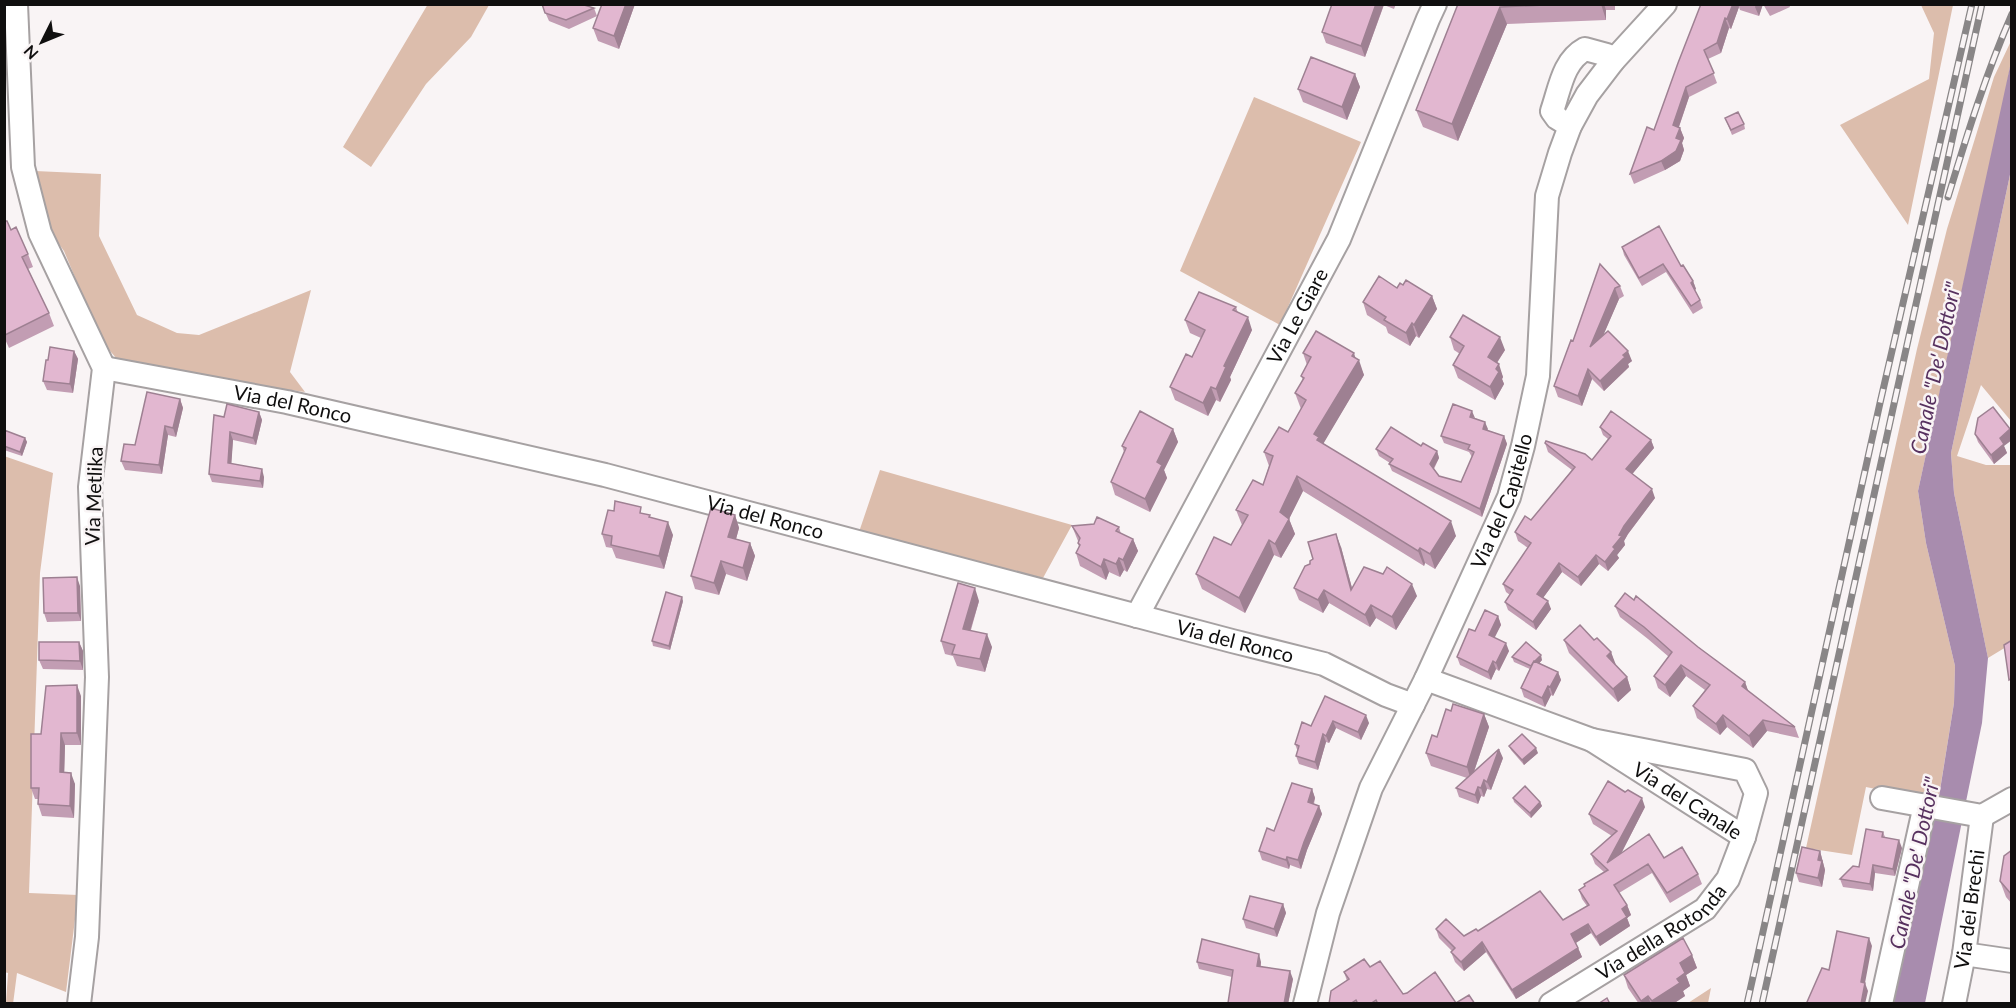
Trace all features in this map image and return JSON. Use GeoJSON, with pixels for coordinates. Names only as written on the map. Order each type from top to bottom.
{"type":"FeatureCollection","features":[{"type":"Feature","properties":{"kind":"street"},"geometry":{"type":"LineString","coordinates":[[15,4],[23,167],[40,233],[104,368]]}},
{"type":"Feature","properties":{"kind":"street","name":"Via Le Giare"},"geometry":{"type":"LineString","coordinates":[[1137,616],[1339,239],[1435,4]]}},
{"type":"Feature","properties":{"kind":"street","name":"Via del Capitello"},"geometry":{"type":"LineString","coordinates":[[1305,1004],[1328,913],[1371,788],[1426,679],[1509,497],[1538,376],[1547,196],[1560,153],[1570,126],[1587,95],[1613,61],[1665,4]]}},
{"type":"Feature","properties":{"kind":"street"},"geometry":{"type":"LineString","coordinates":[[1570,126],[1557,118],[1552,111],[1566,68],[1575,54],[1585,49],[1607,55],[1613,61]]}},
{"type":"Feature","properties":{"kind":"street","name":"Via del Ronco"},"geometry":{"type":"LineString","coordinates":[[104,368],[287,402],[605,475],[1324,664],[1386,695],[1413,705]]}},
{"type":"Feature","properties":{"kind":"street","name":"Via Metlika"},"geometry":{"type":"LineString","coordinates":[[79,1004],[87,937],[97,677],[90,488],[104,368]]}},
{"type":"Feature","properties":{"kind":"street","name":"Via del Canale"},"geometry":{"type":"LineString","coordinates":[[1426,679],[1592,740],[1745,770],[1756,793],[1744,837],[1592,740]]}},
{"type":"Feature","properties":{"kind":"street"},"geometry":{"type":"LineString","coordinates":[[1882,798],[1972,814],[2012,799]]}},
{"type":"Feature","properties":{"kind":"street"},"geometry":{"type":"LineString","coordinates":[[1881,1004],[1931,807]]}},
{"type":"Feature","properties":{"kind":"street","name":"Via dei Brechi"},"geometry":{"type":"LineString","coordinates":[[1954,1004],[1964,954],[1972,814]]}},
{"type":"Feature","properties":{"kind":"street","name":"Via della Rotonda"},"geometry":{"type":"LineString","coordinates":[[1551,1004],[1705,909],[1728,879],[1744,837]]}},
{"type":"Feature","properties":{"kind":"street"},"geometry":{"type":"LineString","coordinates":[[1964,954],[2012,961]]}},
{"type":"Feature","properties":{"kind":"shaded area"},"geometry":{"type":"Polygon","coordinates":[[[428,4],[489,5],[471,37],[426,84],[371,167],[343,147],[428,4]]]}},
{"type":"Feature","properties":{"kind":"shaded area"},"geometry":{"type":"Polygon","coordinates":[[[1921,5],[1953,5],[1908,225],[1840,125],[1929,79],[1934,33],[1921,5]]]}},
{"type":"Feature","properties":{"kind":"shaded area"},"geometry":{"type":"Polygon","coordinates":[[[2011,41],[2011,62],[2003,104],[1918,491],[1926,543],[1955,666],[1954,703],[1938,802],[1866,787],[1852,855],[1806,848],[1917,349],[1947,229],[1994,77],[2011,41]]]}},
{"type":"Feature","properties":{"kind":"shaded area"},"geometry":{"type":"Polygon","coordinates":[[[2011,62],[2011,170],[1951,453],[1954,493],[1988,658],[1982,723],[1925,1003],[1891,1004],[1937,809],[1954,703],[1955,666],[1926,543],[1918,491],[2011,62]]]}},
{"type":"Feature","properties":{"kind":"shaded area"},"geometry":{"type":"Polygon","coordinates":[[[1254,97],[1361,142],[1280,325],[1180,271],[1254,97]]]}},
{"type":"Feature","properties":{"kind":"shaded area"},"geometry":{"type":"Polygon","coordinates":[[[2011,170],[2011,421],[1981,385],[1957,456],[1986,465],[2011,465],[2011,644],[1988,658],[1954,493],[1951,453],[2011,170]]]}},
{"type":"Feature","properties":{"kind":"shaded area"},"geometry":{"type":"Polygon","coordinates":[[[35,171],[101,174],[99,236],[137,315],[177,333],[199,335],[311,290],[290,372],[305,392],[136,368],[118,360],[102,342],[64,251],[48,229],[35,171]]]}},
{"type":"Feature","properties":{"kind":"shaded area"},"geometry":{"type":"Polygon","coordinates":[[[4,456],[53,473],[40,573],[29,893],[78,895],[66,992],[17,973],[13,1004],[6,1003],[8,973],[4,972],[4,456]]]}},
{"type":"Feature","properties":{"kind":"shaded area"},"geometry":{"type":"Polygon","coordinates":[[[880,470],[1072,525],[1043,578],[859,532],[880,470]]]}},
{"type":"Feature","properties":{"kind":"shaded area"},"geometry":{"type":"Polygon","coordinates":[[[1711,988],[1708,1003],[1688,1003],[1711,988]]]}},
{"type":"Feature","properties":{"kind":"building"},"geometry":{"type":"Polygon","coordinates":[[[542,4],[581,4],[594,8],[566,20],[545,13],[542,4]]]}},
{"type":"Feature","properties":{"kind":"building"},"geometry":{"type":"Polygon","coordinates":[[[602,4],[626,4],[614,36],[593,28],[602,4]]]}},
{"type":"Feature","properties":{"kind":"building"},"geometry":{"type":"Polygon","coordinates":[[[1332,4],[1376,4],[1361,46],[1322,32],[1332,4]]]}},
{"type":"Feature","properties":{"kind":"building"},"geometry":{"type":"Polygon","coordinates":[[[1458,4],[1566,4],[1500,7],[1452,124],[1416,110],[1458,4]]]}},
{"type":"Feature","properties":{"kind":"building"},"geometry":{"type":"Polygon","coordinates":[[[1701,4],[1733,4],[1727,19],[1725,18],[1717,43],[1704,50],[1714,73],[1686,87],[1673,125],[1680,128],[1676,138],[1681,140],[1676,151],[1661,161],[1630,174],[1647,127],[1654,130],[1701,4]]]}},
{"type":"Feature","properties":{"kind":"building"},"geometry":{"type":"Polygon","coordinates":[[[1311,57],[1355,74],[1342,107],[1298,89],[1311,57]]]}},
{"type":"Feature","properties":{"kind":"building"},"geometry":{"type":"Polygon","coordinates":[[[1738,112],[1744,124],[1731,130],[1725,118],[1738,112]]]}},
{"type":"Feature","properties":{"kind":"building"},"geometry":{"type":"Polygon","coordinates":[[[4,221],[7,221],[11,230],[16,227],[28,254],[22,257],[49,313],[5,335],[4,221]]]}},
{"type":"Feature","properties":{"kind":"building"},"geometry":{"type":"Polygon","coordinates":[[[1659,226],[1681,266],[1683,265],[1693,281],[1691,283],[1700,300],[1691,306],[1663,264],[1639,278],[1622,247],[1659,226]]]}},
{"type":"Feature","properties":{"kind":"building"},"geometry":{"type":"Polygon","coordinates":[[[1600,264],[1620,286],[1615,288],[1590,347],[1608,331],[1628,351],[1623,355],[1625,357],[1600,381],[1588,369],[1578,396],[1554,386],[1571,340],[1573,341],[1600,264]]]}},
{"type":"Feature","properties":{"kind":"building"},"geometry":{"type":"Polygon","coordinates":[[[1379,276],[1397,288],[1406,280],[1432,296],[1414,325],[1412,323],[1406,333],[1384,320],[1386,317],[1363,302],[1379,276]]]}},
{"type":"Feature","properties":{"kind":"building"},"geometry":{"type":"Polygon","coordinates":[[[1199,292],[1236,307],[1233,310],[1248,317],[1224,366],[1226,367],[1216,389],[1211,387],[1203,403],[1170,387],[1186,354],[1192,357],[1205,330],[1185,320],[1199,292]]]}},
{"type":"Feature","properties":{"kind":"building"},"geometry":{"type":"Polygon","coordinates":[[[1463,315],[1500,337],[1488,357],[1499,364],[1496,369],[1499,372],[1490,387],[1453,365],[1464,346],[1450,337],[1463,315]]]}},
{"type":"Feature","properties":{"kind":"building"},"geometry":{"type":"Polygon","coordinates":[[[1316,331],[1354,353],[1352,356],[1359,360],[1314,434],[1319,437],[1317,440],[1451,521],[1430,554],[1420,548],[1418,551],[1297,476],[1280,512],[1289,519],[1275,544],[1269,540],[1239,598],[1196,574],[1214,537],[1231,545],[1248,515],[1236,510],[1253,480],[1263,485],[1273,456],[1264,452],[1279,427],[1288,432],[1306,400],[1295,393],[1304,378],[1301,376],[1311,357],[1303,353],[1316,331]]]}},
{"type":"Feature","properties":{"kind":"building"},"geometry":{"type":"Polygon","coordinates":[[[50,347],[74,351],[70,384],[43,381],[50,347]]]}},
{"type":"Feature","properties":{"kind":"building"},"geometry":{"type":"Polygon","coordinates":[[[147,392],[180,399],[173,428],[165,426],[159,465],[121,461],[124,444],[135,445],[147,392]]]}},
{"type":"Feature","properties":{"kind":"building"},"geometry":{"type":"Polygon","coordinates":[[[227,404],[259,412],[253,438],[230,432],[228,463],[262,469],[260,481],[209,474],[214,415],[224,417],[227,404]]]}},
{"type":"Feature","properties":{"kind":"building"},"geometry":{"type":"Polygon","coordinates":[[[1453,404],[1472,411],[1470,417],[1485,422],[1483,429],[1504,436],[1480,509],[1389,464],[1393,459],[1376,449],[1391,427],[1421,446],[1423,443],[1437,451],[1430,464],[1439,476],[1461,482],[1474,452],[1468,449],[1470,445],[1441,436],[1453,404]]]}},
{"type":"Feature","properties":{"kind":"building"},"geometry":{"type":"Polygon","coordinates":[[[1993,407],[2010,429],[2000,438],[2004,444],[1991,455],[1975,434],[1978,418],[1993,407]]]}},
{"type":"Feature","properties":{"kind":"building"},"geometry":{"type":"Polygon","coordinates":[[[1140,411],[1173,429],[1157,462],[1162,465],[1145,499],[1111,482],[1126,448],[1122,446],[1140,411]]]}},
{"type":"Feature","properties":{"kind":"building"},"geometry":{"type":"Polygon","coordinates":[[[1611,411],[1651,440],[1626,469],[1652,489],[1624,526],[1619,535],[1622,536],[1605,562],[1596,555],[1578,577],[1559,563],[1537,594],[1548,601],[1533,622],[1505,602],[1513,590],[1503,584],[1531,543],[1515,532],[1525,516],[1531,520],[1575,467],[1545,443],[1546,441],[1585,454],[1592,460],[1611,436],[1600,427],[1611,411]]]}},
{"type":"Feature","properties":{"kind":"building"},"geometry":{"type":"Polygon","coordinates":[[[4,430],[25,438],[20,452],[4,446],[4,430]]]}},
{"type":"Feature","properties":{"kind":"building"},"geometry":{"type":"Polygon","coordinates":[[[615,501],[641,507],[640,513],[668,522],[659,556],[611,545],[612,536],[602,534],[608,510],[614,511],[615,501]]]}},
{"type":"Feature","properties":{"kind":"building"},"geometry":{"type":"Polygon","coordinates":[[[711,508],[735,515],[728,537],[750,543],[743,568],[721,561],[714,583],[691,576],[711,508]]]}},
{"type":"Feature","properties":{"kind":"building"},"geometry":{"type":"Polygon","coordinates":[[[1097,517],[1119,527],[1116,531],[1133,539],[1123,560],[1119,558],[1116,564],[1104,559],[1101,567],[1076,553],[1080,545],[1078,543],[1080,538],[1072,526],[1094,524],[1097,517]]]}},
{"type":"Feature","properties":{"kind":"building"},"geometry":{"type":"Polygon","coordinates":[[[1336,534],[1351,590],[1364,567],[1383,574],[1387,567],[1412,584],[1392,617],[1371,605],[1365,615],[1324,590],[1318,600],[1294,588],[1305,566],[1313,559],[1308,542],[1336,534]]]}},
{"type":"Feature","properties":{"kind":"building"},"geometry":{"type":"Polygon","coordinates":[[[77,577],[78,613],[44,613],[43,578],[77,577]]]}},
{"type":"Feature","properties":{"kind":"building"},"geometry":{"type":"Polygon","coordinates":[[[958,583],[975,588],[963,629],[987,634],[980,659],[952,654],[955,645],[941,641],[958,583]]]}},
{"type":"Feature","properties":{"kind":"building"},"geometry":{"type":"Polygon","coordinates":[[[666,592],[682,597],[669,646],[652,641],[666,592]]]}},
{"type":"Feature","properties":{"kind":"building"},"geometry":{"type":"Polygon","coordinates":[[[1625,593],[1634,600],[1636,596],[1745,682],[1742,686],[1795,727],[1763,720],[1749,736],[1723,715],[1716,724],[1693,706],[1710,685],[1681,665],[1665,685],[1654,676],[1672,652],[1644,627],[1615,606],[1625,593]]]}},
{"type":"Feature","properties":{"kind":"building"},"geometry":{"type":"Polygon","coordinates":[[[1485,610],[1498,616],[1489,635],[1506,643],[1496,663],[1493,661],[1488,672],[1457,657],[1469,629],[1475,631],[1485,610]]]}},
{"type":"Feature","properties":{"kind":"building"},"geometry":{"type":"Polygon","coordinates":[[[1580,625],[1594,640],[1597,638],[1611,652],[1607,656],[1627,677],[1613,689],[1564,640],[1580,625]]]}},
{"type":"Feature","properties":{"kind":"building"},"geometry":{"type":"Polygon","coordinates":[[[2012,640],[2012,678],[2009,680],[2004,645],[2012,640]]]}},
{"type":"Feature","properties":{"kind":"building"},"geometry":{"type":"Polygon","coordinates":[[[39,642],[79,642],[80,661],[39,660],[39,642]]]}},
{"type":"Feature","properties":{"kind":"building"},"geometry":{"type":"Polygon","coordinates":[[[1526,642],[1541,655],[1531,666],[1512,657],[1526,642]]]}},
{"type":"Feature","properties":{"kind":"building"},"geometry":{"type":"Polygon","coordinates":[[[1534,661],[1558,672],[1542,698],[1521,688],[1534,661]]]}},
{"type":"Feature","properties":{"kind":"building"},"geometry":{"type":"Polygon","coordinates":[[[77,685],[77,733],[61,733],[60,772],[71,773],[70,806],[38,804],[39,788],[31,788],[31,734],[41,734],[46,686],[77,685]]]}},
{"type":"Feature","properties":{"kind":"building"},"geometry":{"type":"Polygon","coordinates":[[[1325,696],[1366,715],[1358,732],[1333,721],[1326,736],[1323,734],[1315,762],[1296,756],[1299,746],[1295,744],[1302,722],[1311,726],[1325,696]]]}},
{"type":"Feature","properties":{"kind":"building"},"geometry":{"type":"Polygon","coordinates":[[[1453,704],[1484,714],[1467,767],[1426,753],[1432,735],[1437,737],[1446,709],[1451,711],[1453,704]]]}},
{"type":"Feature","properties":{"kind":"building"},"geometry":{"type":"Polygon","coordinates":[[[1522,734],[1536,748],[1522,760],[1509,746],[1522,734]]]}},
{"type":"Feature","properties":{"kind":"building"},"geometry":{"type":"Polygon","coordinates":[[[1499,749],[1487,782],[1484,780],[1475,795],[1456,788],[1499,749]]]}},
{"type":"Feature","properties":{"kind":"building"},"geometry":{"type":"Polygon","coordinates":[[[1608,781],[1625,792],[1628,790],[1642,798],[1607,863],[1649,834],[1664,858],[1682,847],[1698,874],[1667,893],[1648,864],[1614,885],[1627,905],[1622,909],[1627,917],[1596,937],[1588,924],[1571,934],[1578,948],[1512,990],[1482,942],[1461,962],[1451,952],[1455,948],[1436,929],[1446,919],[1464,936],[1476,929],[1478,931],[1540,891],[1563,920],[1589,905],[1579,890],[1585,886],[1584,884],[1608,870],[1591,854],[1617,831],[1589,814],[1608,781]]]}},
{"type":"Feature","properties":{"kind":"building"},"geometry":{"type":"Polygon","coordinates":[[[1292,783],[1312,789],[1308,802],[1319,806],[1298,860],[1287,857],[1286,860],[1259,851],[1267,828],[1274,831],[1292,783]]]}},
{"type":"Feature","properties":{"kind":"building"},"geometry":{"type":"Polygon","coordinates":[[[1525,786],[1540,802],[1530,813],[1513,798],[1525,786]]]}},
{"type":"Feature","properties":{"kind":"building"},"geometry":{"type":"Polygon","coordinates":[[[1866,829],[1883,832],[1882,837],[1899,840],[1893,869],[1873,865],[1870,884],[1840,879],[1853,866],[1859,867],[1866,829]]]}},
{"type":"Feature","properties":{"kind":"building"},"geometry":{"type":"Polygon","coordinates":[[[1802,847],[1820,851],[1818,860],[1822,861],[1818,878],[1796,873],[1802,847]]]}},
{"type":"Feature","properties":{"kind":"building"},"geometry":{"type":"Polygon","coordinates":[[[2012,850],[2012,895],[2000,881],[2004,856],[2012,850]]]}},
{"type":"Feature","properties":{"kind":"building"},"geometry":{"type":"Polygon","coordinates":[[[1250,896],[1283,904],[1274,929],[1243,919],[1250,896]]]}},
{"type":"Feature","properties":{"kind":"building"},"geometry":{"type":"Polygon","coordinates":[[[1837,931],[1869,938],[1861,982],[1865,983],[1861,1004],[1807,1002],[1822,968],[1829,970],[1837,931]]]}},
{"type":"Feature","properties":{"kind":"building"},"geometry":{"type":"Polygon","coordinates":[[[1683,938],[1692,955],[1680,963],[1685,973],[1677,979],[1680,983],[1652,1001],[1648,996],[1641,1001],[1624,975],[1683,938]]]}},
{"type":"Feature","properties":{"kind":"building"},"geometry":{"type":"Polygon","coordinates":[[[1202,939],[1259,954],[1257,966],[1290,971],[1284,1004],[1228,1003],[1233,970],[1197,962],[1202,939]]]}},
{"type":"Feature","properties":{"kind":"building"},"geometry":{"type":"Polygon","coordinates":[[[1364,959],[1370,967],[1380,961],[1403,994],[1435,972],[1456,1003],[1469,995],[1475,1004],[1378,1004],[1376,1000],[1370,1004],[1358,1004],[1356,1000],[1350,1004],[1329,1004],[1331,991],[1349,979],[1344,972],[1364,959]]]}},
{"type":"Feature","properties":{"kind":"building"},"geometry":{"type":"Polygon","coordinates":[[[1607,998],[1610,1004],[1598,1004],[1607,998]]]}},
{"type":"Feature","properties":{"kind":"railway"},"geometry":{"type":"LineString","coordinates":[[1747,1004],[1880,403],[1972,4]]}},
{"type":"Feature","properties":{"kind":"railway"},"geometry":{"type":"LineString","coordinates":[[1762,1004],[1982,4]]}},
{"type":"Feature","properties":{"kind":"railway"},"geometry":{"type":"LineString","coordinates":[[1948,197],[1985,81],[2012,14]]}},
{"type":"Feature","properties":{"kind":"water label","name":"Canale \"De' Dottori\""},"geometry":{"type":"Point","coordinates":[1936,368]}},
{"type":"Feature","properties":{"kind":"water label","name":"Canale \"De' Dottori\""},"geometry":{"type":"Point","coordinates":[1915,863]}}]}
